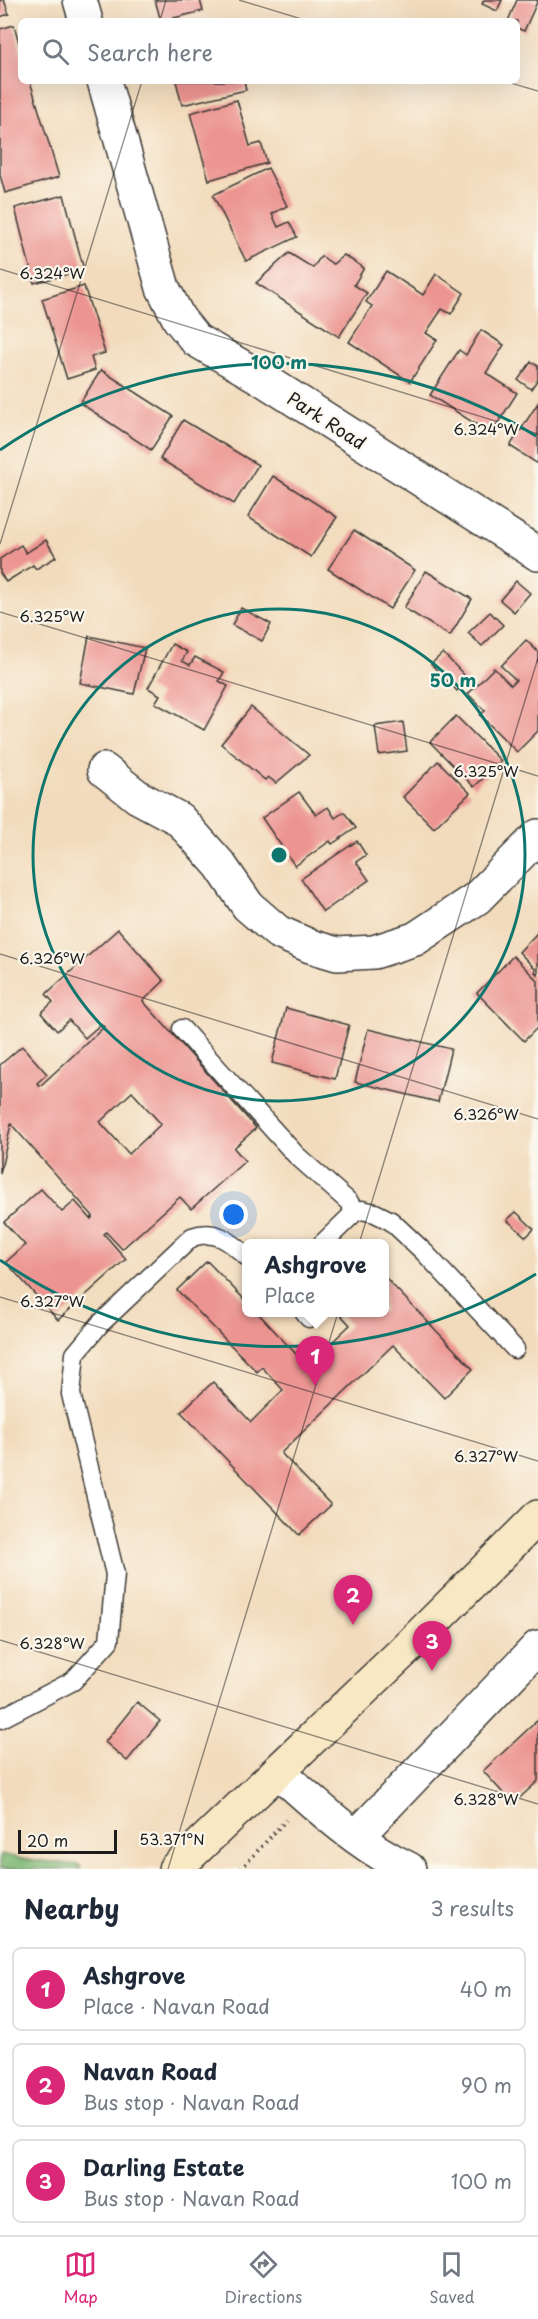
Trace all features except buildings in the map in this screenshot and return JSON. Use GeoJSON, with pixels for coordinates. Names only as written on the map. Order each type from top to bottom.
{"type":"FeatureCollection","features":[{"type":"Feature","properties":{"kind":"main road"},"geometry":{"type":"LineString","coordinates":[[175,1869],[406,1649],[538,1517]]}},
{"type":"Feature","properties":{"kind":"street"},"geometry":{"type":"LineString","coordinates":[[80,0],[85,18]]}},
{"type":"Feature","properties":{"kind":"street","name":"Park Road"},"geometry":{"type":"LineString","coordinates":[[105,84],[163,288],[179,319],[196,340],[261,378],[538,554]]}},
{"type":"Feature","properties":{"kind":"street"},"geometry":{"type":"LineString","coordinates":[[104,770],[138,797],[179,819],[220,865],[249,906],[278,932],[310,946],[337,954],[374,952],[415,939],[477,898],[538,836]]}},
{"type":"Feature","properties":{"kind":"street"},"geometry":{"type":"LineString","coordinates":[[357,1836],[538,1647]]}},
{"type":"Feature","properties":{"kind":"street"},"geometry":{"type":"LineString","coordinates":[[278,1771],[316,1806],[393,1862],[409,1869]]}},
{"type":"Feature","properties":{"kind":"lane"},"geometry":{"type":"LineString","coordinates":[[182,1029],[296,1155],[355,1212]]}},
{"type":"Feature","properties":{"kind":"lane"},"geometry":{"type":"LineString","coordinates":[[327,1239],[355,1212],[362,1210],[375,1213],[391,1221],[424,1252],[515,1349]]}},
{"type":"Feature","properties":{"kind":"lane"},"geometry":{"type":"LineString","coordinates":[[0,1719],[73,1681],[109,1641],[115,1574],[71,1394],[75,1354],[100,1324],[192,1238],[203,1233],[218,1235],[230,1241],[242,1252]]}},
{"type":"Feature","properties":{"kind":"green space"},"geometry":{"type":"Polygon","coordinates":[[[0,1854],[23,1859],[80,1865],[81,1869],[0,1869],[0,1854]]]}},
{"type":"Feature","properties":{"kind":"place","name":"Ashgrove"},"geometry":{"type":"Point","coordinates":[315,1386]}},
{"type":"Feature","properties":{"kind":"place","name":"Navan Road"},"geometry":{"type":"Point","coordinates":[353,1625]}},
{"type":"Feature","properties":{"kind":"place","name":"Darling Estate"},"geometry":{"type":"Point","coordinates":[432,1671]}}]}
